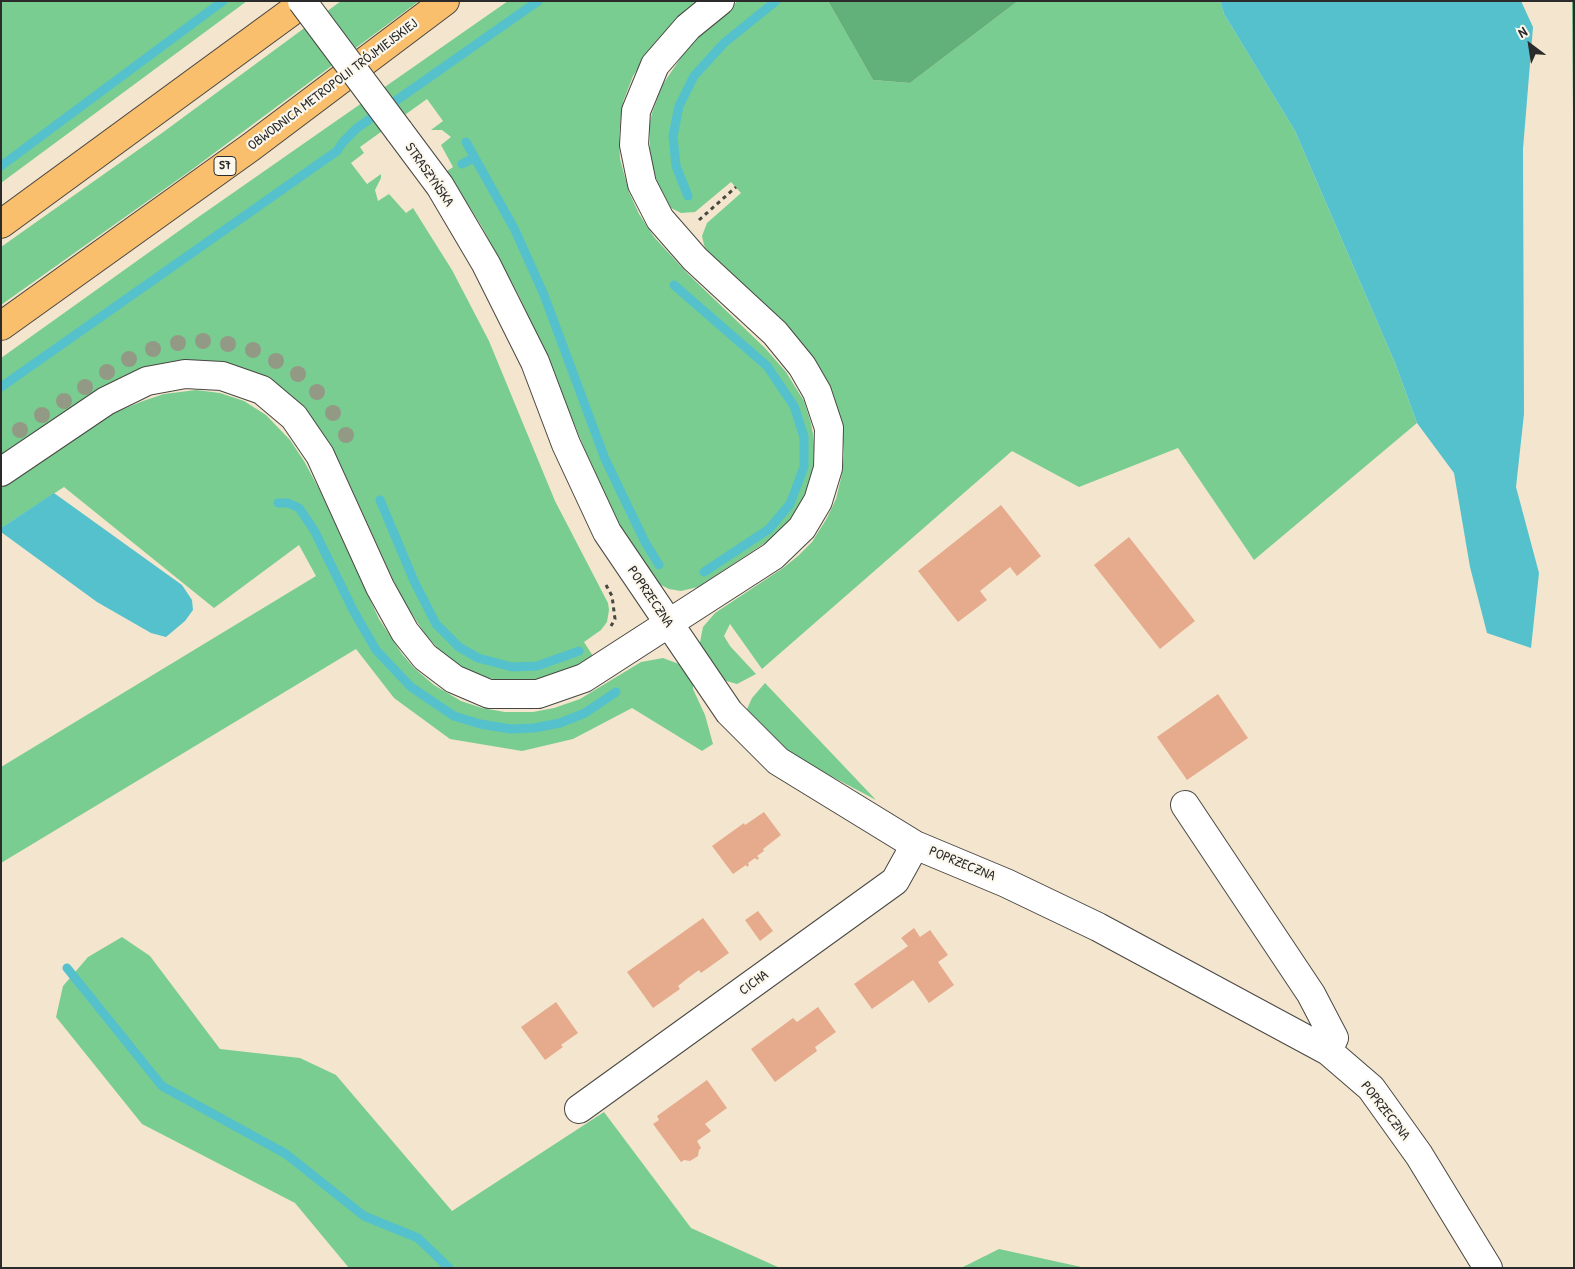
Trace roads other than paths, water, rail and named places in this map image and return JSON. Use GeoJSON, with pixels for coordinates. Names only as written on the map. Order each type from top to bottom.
{"type":"FeatureCollection","features":[{"type":"Feature","properties":{"kind":"highway"},"geometry":{"type":"LineString","coordinates":[[1,224],[304,1]]}},
{"type":"Feature","properties":{"kind":"highway","name":"OBWODNICA METROPOLII TRÓJMIEJSKIEJ"},"geometry":{"type":"LineString","coordinates":[[1,326],[251,147],[445,1]]}},
{"type":"Feature","properties":{"kind":"street","name":"STRASZYŃSKA"},"geometry":{"type":"LineString","coordinates":[[304,1],[440,186],[486,264],[534,362]]}},
{"type":"Feature","properties":{"kind":"street"},"geometry":{"type":"LineString","coordinates":[[1,472],[106,401],[147,381],[185,374],[222,376],[262,390],[294,417],[320,455],[380,587],[405,632],[425,657],[454,679],[489,694],[538,694],[584,678],[773,556],[802,528],[818,501],[828,468],[829,428],[817,392],[802,366],[775,333],[695,259],[660,219],[642,184],[634,146],[636,111],[655,65],[688,27],[720,1]]}},
{"type":"Feature","properties":{"kind":"street","name":"POPRZECZNA"},"geometry":{"type":"LineString","coordinates":[[534,362],[566,444],[607,532],[729,712],[778,761],[915,845],[1006,882],[1098,927],[1328,1051],[1371,1088],[1419,1155],[1488,1268]]}},
{"type":"Feature","properties":{"kind":"street"},"geometry":{"type":"LineString","coordinates":[[1185,805],[1311,994],[1334,1038],[1328,1051]]}},
{"type":"Feature","properties":{"kind":"street","name":"CICHA"},"geometry":{"type":"LineString","coordinates":[[579,1109],[895,880],[915,845]]}},
{"type":"Feature","properties":{"kind":"water"},"geometry":{"type":"Polygon","coordinates":[[[1220,1],[1521,1],[1533,27],[1523,149],[1524,414],[1516,487],[1539,573],[1531,648],[1487,633],[1470,567],[1454,473],[1417,423],[1395,363],[1295,131],[1224,14],[1220,1]]]}},
{"type":"Feature","properties":{"kind":"water"},"geometry":{"type":"Polygon","coordinates":[[[54,493],[182,585],[192,600],[193,610],[185,621],[166,637],[151,633],[97,602],[1,532],[1,528],[54,493]]]}},
{"type":"Feature","properties":{"kind":"waterway"},"geometry":{"type":"LineString","coordinates":[[1,166],[223,1]]}},
{"type":"Feature","properties":{"kind":"waterway"},"geometry":{"type":"LineString","coordinates":[[1,387],[337,151],[357,128],[538,1]]}},
{"type":"Feature","properties":{"kind":"waterway"},"geometry":{"type":"LineString","coordinates":[[688,196],[676,166],[673,136],[679,106],[694,76],[724,43],[776,1]]}},
{"type":"Feature","properties":{"kind":"waterway"},"geometry":{"type":"LineString","coordinates":[[466,142],[515,230],[544,295],[605,459],[645,542],[659,565]]}},
{"type":"Feature","properties":{"kind":"waterway"},"geometry":{"type":"LineString","coordinates":[[462,164],[474,158]]}},
{"type":"Feature","properties":{"kind":"waterway"},"geometry":{"type":"LineString","coordinates":[[674,285],[767,366],[794,406],[804,437],[804,467],[790,504],[769,529],[704,572]]}},
{"type":"Feature","properties":{"kind":"waterway"},"geometry":{"type":"LineString","coordinates":[[380,500],[414,581],[436,624],[459,647],[478,658],[512,667],[537,666],[579,651]]}},
{"type":"Feature","properties":{"kind":"waterway"},"geometry":{"type":"LineString","coordinates":[[278,503],[288,503],[299,508],[314,530],[353,610],[376,650],[411,687],[454,716],[480,724],[511,729],[534,728],[560,723],[585,713],[616,692]]}},
{"type":"Feature","properties":{"kind":"waterway"},"geometry":{"type":"LineString","coordinates":[[67,968],[162,1086],[286,1154],[364,1216],[418,1238],[449,1268]]}}]}
